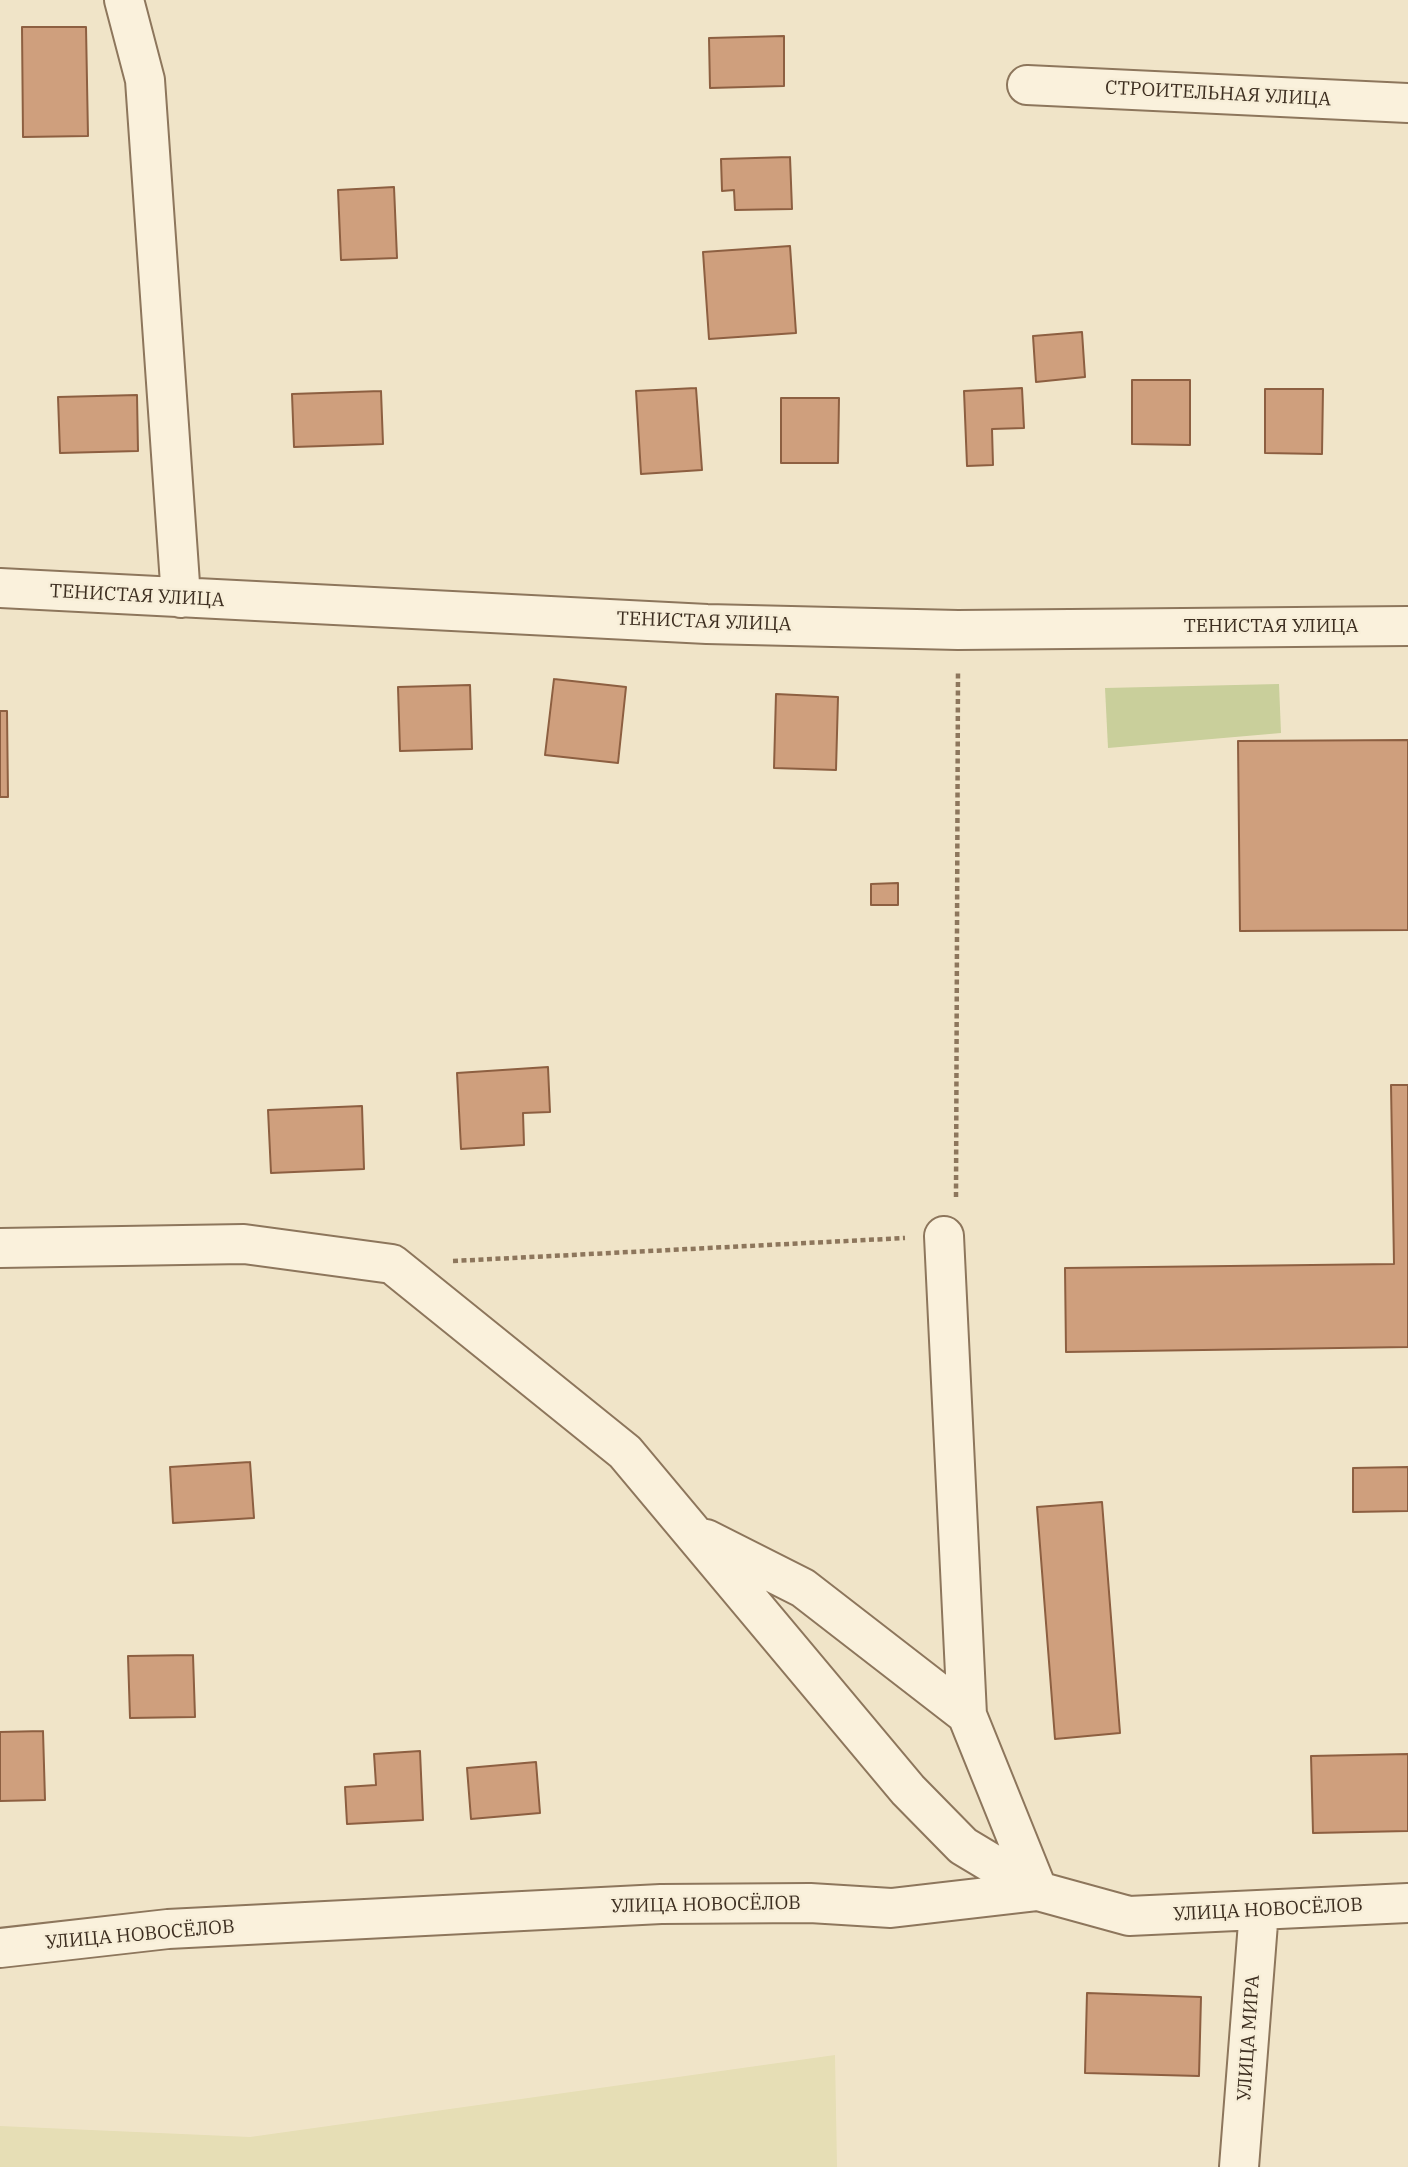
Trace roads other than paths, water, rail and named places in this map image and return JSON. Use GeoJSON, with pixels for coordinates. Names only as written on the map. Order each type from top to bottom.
{"type":"FeatureCollection","features":[{"type":"Feature","properties":{"kind":"street"},"geometry":{"type":"LineString","coordinates":[[124,0],[145,80],[181,598]]}},
{"type":"Feature","properties":{"kind":"street","name":"СТРОИТЕЛЬНАЯ УЛИЦА"},"geometry":{"type":"LineString","coordinates":[[1027,85],[1408,103]]}},
{"type":"Feature","properties":{"kind":"street","name":"ТЕНИСТАЯ УЛИЦА"},"geometry":{"type":"LineString","coordinates":[[0,588],[707,624],[958,630],[1408,626]]}},
{"type":"Feature","properties":{"kind":"street"},"geometry":{"type":"LineString","coordinates":[[944,1236],[967,1715],[1038,1891]]}},
{"type":"Feature","properties":{"kind":"street"},"geometry":{"type":"LineString","coordinates":[[0,1248],[244,1244],[392,1264],[625,1452],[908,1790],[962,1846],[1038,1891]]}},
{"type":"Feature","properties":{"kind":"street"},"geometry":{"type":"LineString","coordinates":[[691,1532],[803,1588],[967,1715]]}},
{"type":"Feature","properties":{"kind":"street","name":"УЛИЦА НОВОСЁЛОВ"},"geometry":{"type":"LineString","coordinates":[[0,1948],[168,1929],[661,1904],[810,1903],[891,1908],[1038,1891],[1129,1916],[1408,1903]]}},
{"type":"Feature","properties":{"kind":"street","name":"УЛИЦА МИРА"},"geometry":{"type":"LineString","coordinates":[[1239,2167],[1259,1910]]}}]}
